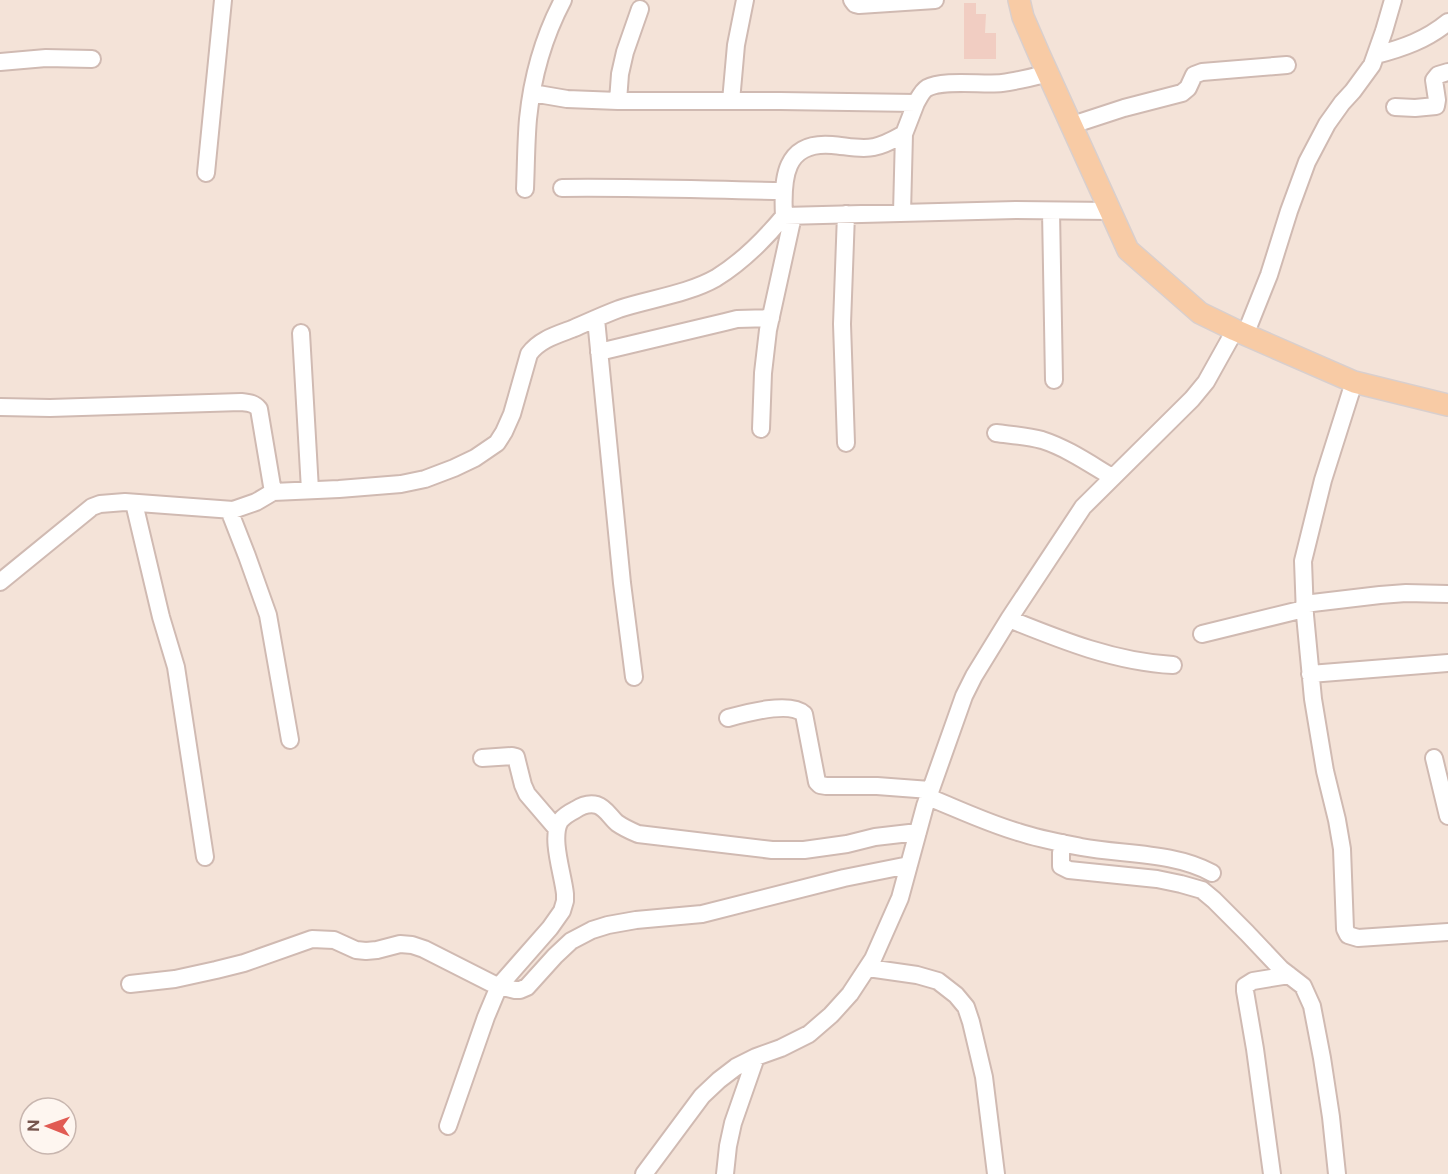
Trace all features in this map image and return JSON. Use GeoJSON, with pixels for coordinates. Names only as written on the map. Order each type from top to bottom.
{"type":"FeatureCollection","features":[{"type":"Feature","properties":{"kind":"main road"},"geometry":{"type":"LineString","coordinates":[[1019,0],[1023,17],[1128,250],[1200,313],[1240,333],[1354,382],[1448,405]]}},
{"type":"Feature","properties":{"kind":"street"},"geometry":{"type":"LineString","coordinates":[[206,172],[223,0]]}},
{"type":"Feature","properties":{"kind":"street"},"geometry":{"type":"LineString","coordinates":[[525,189],[528,120],[532,93],[549,31],[563,0]]}},
{"type":"Feature","properties":{"kind":"street"},"geometry":{"type":"LineString","coordinates":[[731,101],[736,45],[745,0]]}},
{"type":"Feature","properties":{"kind":"street"},"geometry":{"type":"LineString","coordinates":[[852,0],[859,5],[935,0]]}},
{"type":"Feature","properties":{"kind":"street"},"geometry":{"type":"LineString","coordinates":[[644,1174],[702,1096],[719,1080],[736,1067],[799,1040],[818,1027],[850,994],[868,968],[900,897],[929,793],[964,696],[1009,618],[1083,507],[1192,399],[1240,333],[1269,275],[1307,162],[1321,134],[1372,65],[1394,0]]}},
{"type":"Feature","properties":{"kind":"street"},"geometry":{"type":"LineString","coordinates":[[618,101],[623,63],[640,9]]}},
{"type":"Feature","properties":{"kind":"street"},"geometry":{"type":"LineString","coordinates":[[1376,55],[1413,44],[1448,22]]}},
{"type":"Feature","properties":{"kind":"street"},"geometry":{"type":"LineString","coordinates":[[0,62],[46,58],[92,59]]}},
{"type":"Feature","properties":{"kind":"street"},"geometry":{"type":"LineString","coordinates":[[1072,125],[1182,93],[1188,88],[1194,75],[1202,72],[1287,65]]}},
{"type":"Feature","properties":{"kind":"street"},"geometry":{"type":"LineString","coordinates":[[902,213],[904,134],[921,94],[927,88],[936,85],[1003,83],[1045,66]]}},
{"type":"Feature","properties":{"kind":"street"},"geometry":{"type":"LineString","coordinates":[[1395,106],[1415,108],[1436,106],[1434,80],[1438,75],[1448,72]]}},
{"type":"Feature","properties":{"kind":"street"},"geometry":{"type":"LineString","coordinates":[[532,93],[567,99],[618,101],[916,103]]}},
{"type":"Feature","properties":{"kind":"street"},"geometry":{"type":"LineString","coordinates":[[761,429],[763,373],[788,216],[783,191],[786,170],[797,153],[806,148],[828,144],[856,148],[873,147],[904,134]]}},
{"type":"Feature","properties":{"kind":"street"},"geometry":{"type":"LineString","coordinates":[[562,188],[783,191]]}},
{"type":"Feature","properties":{"kind":"street"},"geometry":{"type":"LineString","coordinates":[[1051,211],[1054,380]]}},
{"type":"Feature","properties":{"kind":"street"},"geometry":{"type":"LineString","coordinates":[[0,582],[92,507],[107,502],[229,510],[244,507],[273,492],[401,484],[425,479],[454,468],[475,458],[497,443],[512,414],[529,354],[534,347],[619,309],[678,292],[715,278],[764,240],[788,216],[1111,212]]}},
{"type":"Feature","properties":{"kind":"street"},"geometry":{"type":"LineString","coordinates":[[846,214],[842,324],[846,443]]}},
{"type":"Feature","properties":{"kind":"street"},"geometry":{"type":"LineString","coordinates":[[599,352],[647,339],[688,332],[725,321],[771,318]]}},
{"type":"Feature","properties":{"kind":"street"},"geometry":{"type":"LineString","coordinates":[[596,319],[621,573],[634,677]]}},
{"type":"Feature","properties":{"kind":"street"},"geometry":{"type":"LineString","coordinates":[[301,333],[310,490]]}},
{"type":"Feature","properties":{"kind":"street"},"geometry":{"type":"LineString","coordinates":[[1354,382],[1323,480],[1303,561],[1304,607],[1310,674],[1324,771],[1342,849],[1345,930],[1348,935],[1358,938],[1448,932]]}},
{"type":"Feature","properties":{"kind":"street"},"geometry":{"type":"LineString","coordinates":[[0,407],[251,403],[259,409],[273,492]]}},
{"type":"Feature","properties":{"kind":"street"},"geometry":{"type":"LineString","coordinates":[[996,433],[1044,441],[1112,477]]}},
{"type":"Feature","properties":{"kind":"street"},"geometry":{"type":"LineString","coordinates":[[134,503],[161,617],[176,667],[205,856]]}},
{"type":"Feature","properties":{"kind":"street"},"geometry":{"type":"LineString","coordinates":[[229,510],[268,615],[290,740]]}},
{"type":"Feature","properties":{"kind":"street"},"geometry":{"type":"LineString","coordinates":[[1202,634],[1304,607],[1380,595],[1448,594]]}},
{"type":"Feature","properties":{"kind":"street"},"geometry":{"type":"LineString","coordinates":[[1009,618],[1092,650],[1134,661],[1173,665]]}},
{"type":"Feature","properties":{"kind":"street"},"geometry":{"type":"LineString","coordinates":[[1310,674],[1448,663]]}},
{"type":"Feature","properties":{"kind":"street"},"geometry":{"type":"LineString","coordinates":[[728,718],[776,709],[798,709],[804,714],[817,782],[820,784],[832,787],[877,786],[929,793],[984,820],[1020,833],[1103,851],[1191,864],[1212,873]]}},
{"type":"Feature","properties":{"kind":"street"},"geometry":{"type":"LineString","coordinates":[[482,758],[516,757],[527,794],[557,829]]}},
{"type":"Feature","properties":{"kind":"street"},"geometry":{"type":"LineString","coordinates":[[1434,758],[1448,816]]}},
{"type":"Feature","properties":{"kind":"street"},"geometry":{"type":"LineString","coordinates":[[448,1126],[486,1017],[562,911],[565,901],[563,878],[556,845],[559,823],[566,815],[579,807],[589,804],[597,805],[604,808],[617,822],[638,834],[772,850],[829,847],[875,837],[918,832]]}},
{"type":"Feature","properties":{"kind":"street"},"geometry":{"type":"LineString","coordinates":[[1063,843],[1060,853],[1061,866],[1069,870],[1157,879],[1202,890],[1281,969],[1303,986],[1312,1006],[1326,1082],[1337,1174]]}},
{"type":"Feature","properties":{"kind":"street"},"geometry":{"type":"LineString","coordinates":[[130,984],[196,975],[244,963],[312,939],[325,939],[334,940],[356,950],[366,951],[400,944],[412,945],[469,973],[507,988],[527,987],[571,941],[592,930],[608,925],[702,914],[844,878],[909,866]]}},
{"type":"Feature","properties":{"kind":"street"},"geometry":{"type":"LineString","coordinates":[[868,968],[917,975],[938,981],[956,995],[966,1007],[984,1077],[996,1174]]}},
{"type":"Feature","properties":{"kind":"street"},"geometry":{"type":"LineString","coordinates":[[1272,1174],[1245,986],[1253,981],[1289,975]]}},
{"type":"Feature","properties":{"kind":"street"},"geometry":{"type":"LineString","coordinates":[[725,1174],[733,1123],[756,1057]]}},
{"type":"Feature","properties":{"kind":"shaded area"},"geometry":{"type":"Polygon","coordinates":[[[0,0],[1448,0],[1448,1174],[0,1174],[0,0]]]}},
{"type":"Feature","properties":{"kind":"building"},"geometry":{"type":"Polygon","coordinates":[[[964,3],[976,3],[976,14],[986,14],[985,33],[996,33],[996,59],[964,59],[964,3]]]}}]}
